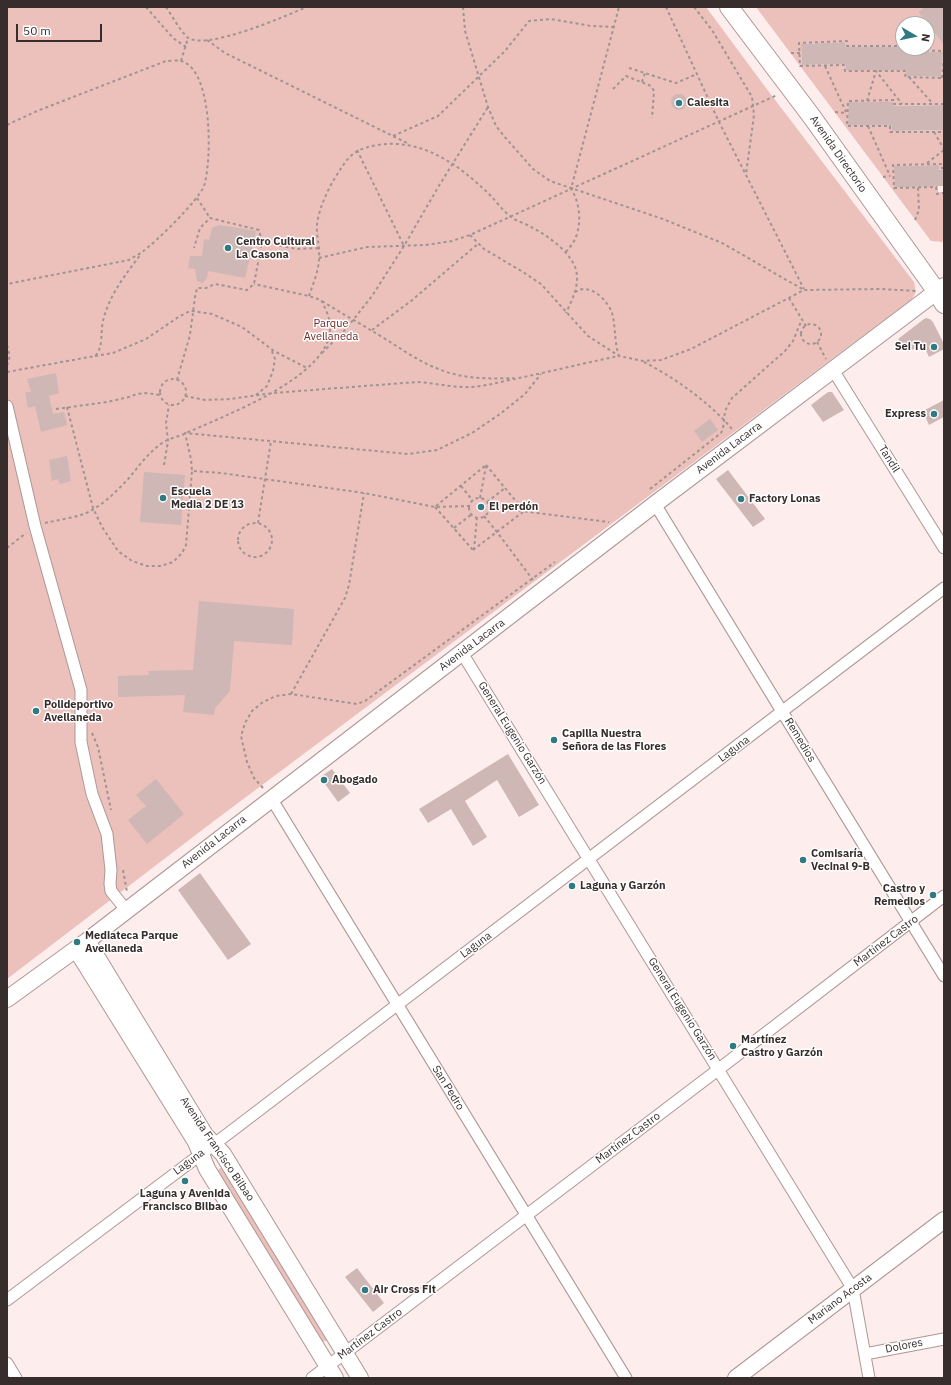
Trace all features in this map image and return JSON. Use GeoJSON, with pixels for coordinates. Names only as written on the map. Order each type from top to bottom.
{"type":"FeatureCollection","features":[{"type":"Feature","properties":{"kind":"main road","name":"Avenida Directorio"},"geometry":{"type":"LineString","coordinates":[[729,7],[942,294]]}},
{"type":"Feature","properties":{"kind":"street","name":"Avenida Lacarra"},"geometry":{"type":"LineString","coordinates":[[7,999],[462,653],[537,585],[630,523],[652,497],[741,440],[833,370],[942,294]]}},
{"type":"Feature","properties":{"kind":"street","name":"Tandil"},"geometry":{"type":"LineString","coordinates":[[833,370],[944,548]]}},
{"type":"Feature","properties":{"kind":"street"},"geometry":{"type":"LineString","coordinates":[[7,406],[36,526],[80,690],[81,742],[92,794],[107,834],[111,870],[110,884],[112,891],[126,910]]}},
{"type":"Feature","properties":{"kind":"street","name":"Remedios"},"geometry":{"type":"LineString","coordinates":[[652,497],[944,976]]}},
{"type":"Feature","properties":{"kind":"street","name":"Laguna"},"geometry":{"type":"LineString","coordinates":[[7,1300],[783,712],[944,588]]}},
{"type":"Feature","properties":{"kind":"street","name":"General Eugenio Garzón"},"geometry":{"type":"LineString","coordinates":[[462,653],[853,1289],[869,1378]]}},
{"type":"Feature","properties":{"kind":"street","name":"San Pedro"},"geometry":{"type":"LineString","coordinates":[[271,798],[626,1378]]}},
{"type":"Feature","properties":{"kind":"street","name":"Martínez Castro"},"geometry":{"type":"LineString","coordinates":[[312,1378],[331,1372],[345,1353],[944,896]]}},
{"type":"Feature","properties":{"kind":"street","name":"Avenida Francisco Bilbao"},"geometry":{"type":"LineString","coordinates":[[81,944],[196,1142],[207,1149],[222,1154],[360,1378]]}},
{"type":"Feature","properties":{"kind":"street","name":"Avenida Francisco Bilbao"},"geometry":{"type":"LineString","coordinates":[[207,1149],[207,1169],[331,1372]]}},
{"type":"Feature","properties":{"kind":"street","name":"Mariano Acosta"},"geometry":{"type":"LineString","coordinates":[[736,1378],[944,1220]]}},
{"type":"Feature","properties":{"kind":"street","name":"Dolores"},"geometry":{"type":"LineString","coordinates":[[865,1354],[944,1338]]}},
{"type":"Feature","properties":{"kind":"street"},"geometry":{"type":"LineString","coordinates":[[7,1362],[16,1378]]}},
{"type":"Feature","properties":{"kind":"path"},"geometry":{"type":"LineString","coordinates":[[146,7],[172,38],[186,47]]}},
{"type":"Feature","properties":{"kind":"path"},"geometry":{"type":"LineString","coordinates":[[166,7],[188,38],[197,40],[224,38],[244,32],[307,7]]}},
{"type":"Feature","properties":{"kind":"path"},"geometry":{"type":"LineString","coordinates":[[463,7],[465,31],[488,108],[496,126],[533,168],[550,181],[663,219],[722,243],[804,290]]}},
{"type":"Feature","properties":{"kind":"path"},"geometry":{"type":"LineString","coordinates":[[571,189],[619,7]]}},
{"type":"Feature","properties":{"kind":"path"},"geometry":{"type":"LineString","coordinates":[[666,7],[719,122],[804,290]]}},
{"type":"Feature","properties":{"kind":"path"},"geometry":{"type":"LineString","coordinates":[[694,7],[712,30],[752,97],[753,125],[746,175]]}},
{"type":"Feature","properties":{"kind":"path"},"geometry":{"type":"LineString","coordinates":[[392,136],[438,116],[505,51],[529,21],[551,18],[591,26],[614,27]]}},
{"type":"Feature","properties":{"kind":"path"},"geometry":{"type":"LineString","coordinates":[[181,61],[188,38]]}},
{"type":"Feature","properties":{"kind":"path"},"geometry":{"type":"LineString","coordinates":[[207,40],[226,53],[411,146],[438,154],[453,164],[488,193],[510,217],[533,228],[552,240],[566,252],[576,269],[577,280],[575,292],[566,313]]}},
{"type":"Feature","properties":{"kind":"path"},"geometry":{"type":"LineString","coordinates":[[895,46],[847,46],[847,41],[799,42],[800,66],[844,66],[845,71],[906,72],[905,77],[909,77],[933,104]]}},
{"type":"Feature","properties":{"kind":"path"},"geometry":{"type":"LineString","coordinates":[[791,54],[800,54]]}},
{"type":"Feature","properties":{"kind":"path"},"geometry":{"type":"LineString","coordinates":[[909,77],[943,78],[944,57]]}},
{"type":"Feature","properties":{"kind":"path"},"geometry":{"type":"LineString","coordinates":[[7,125],[37,111],[166,61],[181,61],[192,68],[205,95],[208,128],[208,156],[204,185],[197,198],[142,253],[110,300],[103,322],[100,352],[95,356]]}},
{"type":"Feature","properties":{"kind":"path"},"geometry":{"type":"LineString","coordinates":[[825,66],[847,113]]}},
{"type":"Feature","properties":{"kind":"path"},"geometry":{"type":"LineString","coordinates":[[629,68],[676,83],[697,74]]}},
{"type":"Feature","properties":{"kind":"path"},"geometry":{"type":"LineString","coordinates":[[867,101],[876,71]]}},
{"type":"Feature","properties":{"kind":"path"},"geometry":{"type":"LineString","coordinates":[[876,71],[902,104]]}},
{"type":"Feature","properties":{"kind":"path"},"geometry":{"type":"LineString","coordinates":[[642,82],[645,73]]}},
{"type":"Feature","properties":{"kind":"path"},"geometry":{"type":"LineString","coordinates":[[613,89],[626,76],[652,86],[654,91],[652,118]]}},
{"type":"Feature","properties":{"kind":"path"},"geometry":{"type":"LineString","coordinates":[[319,258],[367,247],[426,245],[452,241],[470,235],[791,89]]}},
{"type":"Feature","properties":{"kind":"path"},"geometry":{"type":"LineString","coordinates":[[944,104],[894,104],[894,100],[848,101],[847,113],[847,126],[890,126],[890,132],[944,132]]}},
{"type":"Feature","properties":{"kind":"path"},"geometry":{"type":"LineString","coordinates":[[7,548],[36,526],[84,514],[104,501],[123,485],[144,459],[162,443],[274,393],[307,368],[353,320],[372,296],[488,108]]}},
{"type":"Feature","properties":{"kind":"path"},"geometry":{"type":"LineString","coordinates":[[835,112],[847,113]]}},
{"type":"Feature","properties":{"kind":"path"},"geometry":{"type":"LineString","coordinates":[[868,126],[890,176]]}},
{"type":"Feature","properties":{"kind":"path"},"geometry":{"type":"LineString","coordinates":[[926,164],[944,149],[934,132]]}},
{"type":"Feature","properties":{"kind":"path"},"geometry":{"type":"LineString","coordinates":[[310,296],[319,258],[317,224],[323,204],[344,163],[357,150],[388,144],[411,146]]}},
{"type":"Feature","properties":{"kind":"path"},"geometry":{"type":"LineString","coordinates":[[357,150],[404,246]]}},
{"type":"Feature","properties":{"kind":"path"},"geometry":{"type":"LineString","coordinates":[[944,168],[941,168],[941,164],[893,165],[894,188],[936,188],[937,194],[944,193]]}},
{"type":"Feature","properties":{"kind":"path"},"geometry":{"type":"LineString","coordinates":[[883,177],[893,176]]}},
{"type":"Feature","properties":{"kind":"path"},"geometry":{"type":"LineString","coordinates":[[915,220],[919,210],[918,188]]}},
{"type":"Feature","properties":{"kind":"path"},"geometry":{"type":"LineString","coordinates":[[566,252],[575,239],[580,210],[576,196],[571,189]]}},
{"type":"Feature","properties":{"kind":"path"},"geometry":{"type":"LineString","coordinates":[[177,380],[190,335],[197,288],[206,288],[214,284],[247,290],[254,284],[262,242],[259,230],[210,218],[197,198]]}},
{"type":"Feature","properties":{"kind":"path"},"geometry":{"type":"LineString","coordinates":[[194,248],[200,228],[210,218]]}},
{"type":"Feature","properties":{"kind":"path"},"geometry":{"type":"LineString","coordinates":[[470,235],[484,249],[541,284],[588,336],[619,356],[643,361],[661,360],[691,349],[804,290],[881,289],[942,294]]}},
{"type":"Feature","properties":{"kind":"path"},"geometry":{"type":"LineString","coordinates":[[262,242],[297,249],[318,248]]}},
{"type":"Feature","properties":{"kind":"path"},"geometry":{"type":"LineString","coordinates":[[372,330],[411,301],[479,243]]}},
{"type":"Feature","properties":{"kind":"path"},"geometry":{"type":"LineString","coordinates":[[7,284],[129,260],[142,253]]}},
{"type":"Feature","properties":{"kind":"path"},"geometry":{"type":"LineString","coordinates":[[254,284],[310,296],[321,300],[339,313],[372,330],[436,368],[466,377],[486,379],[521,378]]}},
{"type":"Feature","properties":{"kind":"path"},"geometry":{"type":"LineString","coordinates":[[575,292],[584,289],[591,290],[606,302],[612,311],[616,346],[619,356]]}},
{"type":"Feature","properties":{"kind":"path"},"geometry":{"type":"LineString","coordinates":[[789,298],[806,326]]}},
{"type":"Feature","properties":{"kind":"path"},"geometry":{"type":"LineString","coordinates":[[319,357],[326,345],[330,332],[330,320],[321,300]]}},
{"type":"Feature","properties":{"kind":"path"},"geometry":{"type":"LineString","coordinates":[[7,372],[113,353],[146,339],[180,316],[193,311],[212,314],[238,324],[255,335],[270,348],[307,368]]}},
{"type":"Feature","properties":{"kind":"path"},"geometry":{"type":"LineString","coordinates":[[652,497],[721,433],[723,429],[725,411],[732,398],[785,351],[793,341],[802,319]]}},
{"type":"Feature","properties":{"kind":"path"},"geometry":{"type":"LineString","coordinates":[[806,326],[816,326],[820,331],[820,337],[817,342],[808,344],[803,340],[802,331],[806,326]]}},
{"type":"Feature","properties":{"kind":"path"},"geometry":{"type":"LineString","coordinates":[[817,342],[833,370]]}},
{"type":"Feature","properties":{"kind":"path"},"geometry":{"type":"LineString","coordinates":[[7,346],[9,355],[7,365]]}},
{"type":"Feature","properties":{"kind":"path"},"geometry":{"type":"LineString","coordinates":[[255,396],[267,386],[273,371],[275,359],[270,348]]}},
{"type":"Feature","properties":{"kind":"path"},"geometry":{"type":"LineString","coordinates":[[185,396],[205,400],[218,400],[274,393],[417,382],[453,387],[471,387],[521,378],[619,356]]}},
{"type":"Feature","properties":{"kind":"path"},"geometry":{"type":"LineString","coordinates":[[643,361],[699,398],[724,419],[741,440]]}},
{"type":"Feature","properties":{"kind":"path"},"geometry":{"type":"LineString","coordinates":[[185,434],[408,454],[438,450],[472,433],[500,414],[525,394],[540,374]]}},
{"type":"Feature","properties":{"kind":"path"},"geometry":{"type":"LineString","coordinates":[[170,380],[177,380],[182,383],[186,389],[185,396],[182,402],[176,405],[169,405],[163,401],[160,395],[160,388],[164,383],[170,380]]}},
{"type":"Feature","properties":{"kind":"path"},"geometry":{"type":"LineString","coordinates":[[56,409],[106,402],[137,394],[146,393],[160,395]]}},
{"type":"Feature","properties":{"kind":"path"},"geometry":{"type":"LineString","coordinates":[[164,465],[168,441],[166,423],[169,405]]}},
{"type":"Feature","properties":{"kind":"path"},"geometry":{"type":"LineString","coordinates":[[67,407],[92,508],[102,527],[118,551],[132,561],[147,566],[161,566],[173,562],[182,553],[186,545],[192,471],[191,459],[185,434]]}},
{"type":"Feature","properties":{"kind":"path"},"geometry":{"type":"LineString","coordinates":[[258,523],[271,442]]}},
{"type":"Feature","properties":{"kind":"path"},"geometry":{"type":"LineString","coordinates":[[435,507],[486,465]]}},
{"type":"Feature","properties":{"kind":"path"},"geometry":{"type":"LineString","coordinates":[[486,465],[524,511]]}},
{"type":"Feature","properties":{"kind":"path"},"geometry":{"type":"LineString","coordinates":[[480,498],[486,465]]}},
{"type":"Feature","properties":{"kind":"path"},"geometry":{"type":"LineString","coordinates":[[192,471],[364,493],[435,507],[470,506]]}},
{"type":"Feature","properties":{"kind":"path"},"geometry":{"type":"LineString","coordinates":[[460,486],[473,501]]}},
{"type":"Feature","properties":{"kind":"path"},"geometry":{"type":"LineString","coordinates":[[487,502],[505,488]]}},
{"type":"Feature","properties":{"kind":"path"},"geometry":{"type":"LineString","coordinates":[[291,694],[345,598],[349,585],[364,493]]}},
{"type":"Feature","properties":{"kind":"path"},"geometry":{"type":"LineString","coordinates":[[480,498],[487,502],[489,507],[488,513],[484,516],[477,517],[472,514],[470,506],[473,501],[480,498]]}},
{"type":"Feature","properties":{"kind":"path"},"geometry":{"type":"LineString","coordinates":[[435,507],[474,550]]}},
{"type":"Feature","properties":{"kind":"path"},"geometry":{"type":"LineString","coordinates":[[489,507],[608,522],[630,523]]}},
{"type":"Feature","properties":{"kind":"path"},"geometry":{"type":"LineString","coordinates":[[474,550],[524,511]]}},
{"type":"Feature","properties":{"kind":"path"},"geometry":{"type":"LineString","coordinates":[[454,528],[472,514]]}},
{"type":"Feature","properties":{"kind":"path"},"geometry":{"type":"LineString","coordinates":[[484,516],[537,585]]}},
{"type":"Feature","properties":{"kind":"path"},"geometry":{"type":"LineString","coordinates":[[474,550],[477,517]]}},
{"type":"Feature","properties":{"kind":"path"},"geometry":{"type":"LineString","coordinates":[[602,527],[614,518]]}},
{"type":"Feature","properties":{"kind":"path"},"geometry":{"type":"LineString","coordinates":[[258,523],[267,527],[272,537],[272,542],[271,547],[263,555],[253,557],[243,551],[238,540],[239,534],[246,525],[258,523]]}},
{"type":"Feature","properties":{"kind":"path"},"geometry":{"type":"LineString","coordinates":[[271,798],[254,778],[247,762],[241,736],[245,723],[252,711],[259,705],[276,696],[291,694],[352,704],[365,701],[537,585],[557,560]]}},
{"type":"Feature","properties":{"kind":"green space","name":"Parque Avellaneda"},"geometry":{"type":"Polygon","coordinates":[[[7,7],[706,7],[914,282],[916,292],[912,299],[214,821],[7,979],[7,7]]]}},
{"type":"Feature","properties":{"kind":"green space"},"geometry":{"type":"Polygon","coordinates":[[[756,7],[924,7],[918,12],[921,16],[895,16],[895,47],[845,47],[845,42],[801,44],[802,65],[846,64],[846,70],[907,70],[907,76],[941,77],[943,52],[935,52],[935,34],[944,45],[944,105],[893,106],[893,102],[850,102],[848,125],[892,125],[893,131],[944,130],[944,169],[939,170],[940,165],[895,166],[938,186],[938,192],[944,192],[944,242],[931,241],[756,7]]]}},
{"type":"Feature","properties":{"kind":"green space"},"geometry":{"type":"Polygon","coordinates":[[[220,1168],[225,1168],[328,1339],[326,1341],[320,1342],[217,1171],[220,1168]]]}},
{"type":"Feature","properties":{"kind":"building"},"geometry":{"type":"Polygon","coordinates":[[[924,7],[944,7],[944,45],[935,34],[935,16],[921,16],[918,12],[924,7]]]}},
{"type":"Feature","properties":{"kind":"building"},"geometry":{"type":"Polygon","coordinates":[[[845,42],[845,47],[895,47],[895,56],[935,56],[935,52],[943,52],[941,77],[906,76],[907,70],[846,70],[846,64],[802,65],[801,44],[845,42]]]}},
{"type":"Feature","properties":{"kind":"building","name":"Calesita"},"geometry":{"type":"Polygon","coordinates":[[[676,94],[682,94],[687,99],[685,108],[682,110],[676,110],[671,105],[671,99],[676,94]]]}},
{"type":"Feature","properties":{"kind":"building"},"geometry":{"type":"Polygon","coordinates":[[[849,102],[893,102],[893,106],[944,105],[944,130],[892,131],[892,125],[848,125],[849,102]]]}},
{"type":"Feature","properties":{"kind":"building"},"geometry":{"type":"Polygon","coordinates":[[[940,165],[939,170],[944,169],[944,186],[895,187],[894,166],[940,165]]]}},
{"type":"Feature","properties":{"kind":"building","name":"Centro Cultural La Casona"},"geometry":{"type":"Polygon","coordinates":[[[219,225],[256,231],[245,278],[208,271],[207,278],[203,283],[197,281],[195,269],[188,268],[190,256],[202,256],[204,239],[209,240],[212,228],[219,225]]]}},
{"type":"Feature","properties":{"kind":"building"},"geometry":{"type":"Polygon","coordinates":[[[926,318],[933,322],[944,344],[944,349],[929,357],[923,344],[908,352],[898,339],[926,318]]]}},
{"type":"Feature","properties":{"kind":"building"},"geometry":{"type":"Polygon","coordinates":[[[56,373],[59,393],[49,396],[53,414],[64,412],[67,425],[41,432],[35,406],[28,408],[25,392],[31,392],[27,379],[56,373]]]}},
{"type":"Feature","properties":{"kind":"building"},"geometry":{"type":"Polygon","coordinates":[[[828,392],[832,392],[844,410],[823,422],[811,405],[828,392]]]}},
{"type":"Feature","properties":{"kind":"building","name":"Express"},"geometry":{"type":"Polygon","coordinates":[[[944,400],[944,417],[929,425],[923,411],[944,400]]]}},
{"type":"Feature","properties":{"kind":"building"},"geometry":{"type":"Polygon","coordinates":[[[710,419],[718,430],[702,442],[694,431],[710,419]]]}},
{"type":"Feature","properties":{"kind":"building"},"geometry":{"type":"Polygon","coordinates":[[[67,456],[71,481],[60,484],[58,479],[52,481],[49,460],[67,456]]]}},
{"type":"Feature","properties":{"kind":"building","name":"Factory Lonas"},"geometry":{"type":"Polygon","coordinates":[[[728,470],[765,519],[753,527],[716,479],[728,470]]]}},
{"type":"Feature","properties":{"kind":"building","name":"Escuela Media 2 DE 13"},"geometry":{"type":"Polygon","coordinates":[[[144,472],[185,475],[181,525],[140,522],[144,472]]]}},
{"type":"Feature","properties":{"kind":"building"},"geometry":{"type":"Polygon","coordinates":[[[199,601],[294,609],[292,645],[234,641],[230,691],[215,708],[214,715],[183,712],[185,695],[118,697],[118,676],[149,675],[148,671],[193,670],[199,601]]]}},
{"type":"Feature","properties":{"kind":"building"},"geometry":{"type":"Polygon","coordinates":[[[508,754],[539,805],[519,817],[497,780],[465,801],[487,837],[473,846],[451,809],[428,823],[419,809],[508,754]]]}},
{"type":"Feature","properties":{"kind":"building"},"geometry":{"type":"Polygon","coordinates":[[[332,769],[350,793],[338,802],[320,777],[332,769]]]}},
{"type":"Feature","properties":{"kind":"building"},"geometry":{"type":"Polygon","coordinates":[[[156,779],[184,814],[147,844],[128,820],[146,806],[136,795],[156,779]]]}},
{"type":"Feature","properties":{"kind":"building"},"geometry":{"type":"Polygon","coordinates":[[[200,873],[251,944],[228,960],[178,890],[200,873]]]}},
{"type":"Feature","properties":{"kind":"building","name":"Air Cross Fit"},"geometry":{"type":"Polygon","coordinates":[[[357,1268],[384,1303],[373,1312],[345,1277],[357,1268]]]}},
{"type":"Feature","properties":{"kind":"place","name":"Calesita"},"geometry":{"type":"Point","coordinates":[679,103]}},
{"type":"Feature","properties":{"kind":"place","name":"Centro Cultural La Casona"},"geometry":{"type":"Point","coordinates":[228,248]}},
{"type":"Feature","properties":{"kind":"place","name":"Sei Tu"},"geometry":{"type":"Point","coordinates":[934,347]}},
{"type":"Feature","properties":{"kind":"place","name":"Express"},"geometry":{"type":"Point","coordinates":[934,414]}},
{"type":"Feature","properties":{"kind":"place","name":"Escuela Media 2 DE 13"},"geometry":{"type":"Point","coordinates":[163,498]}},
{"type":"Feature","properties":{"kind":"place","name":"Factory Lonas"},"geometry":{"type":"Point","coordinates":[741,499]}},
{"type":"Feature","properties":{"kind":"place","name":"El perdón"},"geometry":{"type":"Point","coordinates":[481,507]}},
{"type":"Feature","properties":{"kind":"place","name":"Polideportivo Avellaneda"},"geometry":{"type":"Point","coordinates":[36,711]}},
{"type":"Feature","properties":{"kind":"place","name":"Capilla Nuestra Señora de las Flores"},"geometry":{"type":"Point","coordinates":[554,740]}},
{"type":"Feature","properties":{"kind":"place","name":"Abogado"},"geometry":{"type":"Point","coordinates":[324,780]}},
{"type":"Feature","properties":{"kind":"place","name":"Comisaría Vecinal 9-B"},"geometry":{"type":"Point","coordinates":[803,860]}},
{"type":"Feature","properties":{"kind":"place","name":"Laguna y Garzón"},"geometry":{"type":"Point","coordinates":[572,886]}},
{"type":"Feature","properties":{"kind":"place","name":"Castro y Remedios"},"geometry":{"type":"Point","coordinates":[933,895]}},
{"type":"Feature","properties":{"kind":"place","name":"Mediateca Parque Avellaneda"},"geometry":{"type":"Point","coordinates":[77,942]}},
{"type":"Feature","properties":{"kind":"place","name":"Martínez Castro y Garzón"},"geometry":{"type":"Point","coordinates":[733,1046]}},
{"type":"Feature","properties":{"kind":"place","name":"Laguna y Avenida Francisco Bilbao"},"geometry":{"type":"Point","coordinates":[185,1181]}},
{"type":"Feature","properties":{"kind":"place","name":"Air Cross Fit"},"geometry":{"type":"Point","coordinates":[365,1290]}}]}
